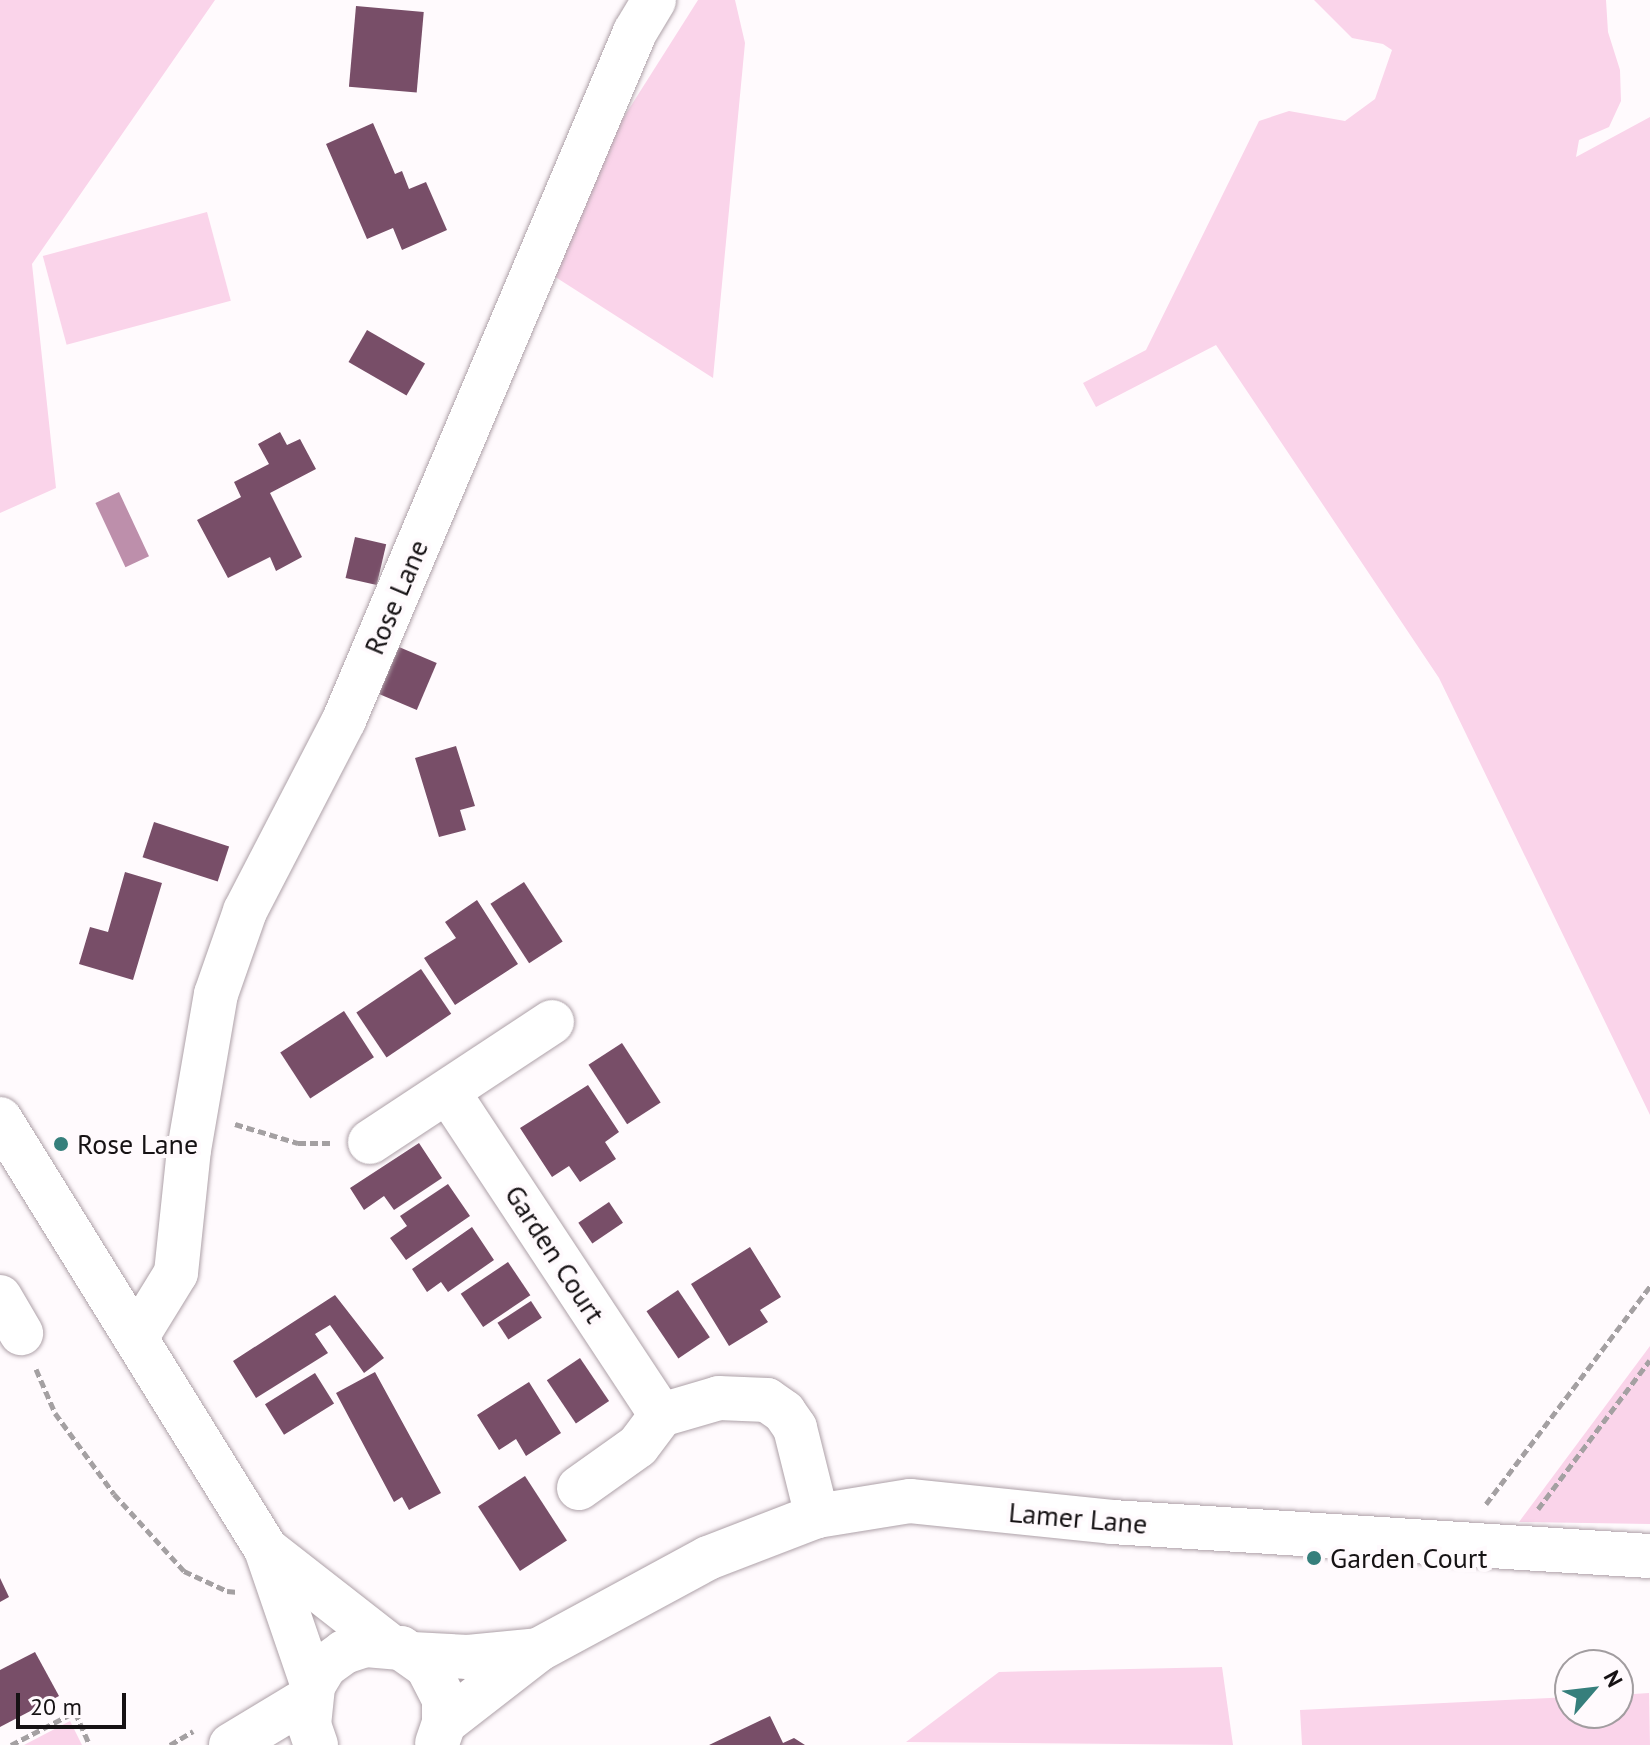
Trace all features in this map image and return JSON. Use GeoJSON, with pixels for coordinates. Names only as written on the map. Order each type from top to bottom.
{"type":"FeatureCollection","features":[{"type":"Feature","properties":{"kind":"main road","name":"Rose Lane"},"geometry":{"type":"LineString","coordinates":[[136,1338],[176,1273],[189,1150],[216,994],[245,911],[344,720],[635,32],[654,0]]}},
{"type":"Feature","properties":{"kind":"main road"},"geometry":{"type":"LineString","coordinates":[[370,1142],[552,1022]]}},
{"type":"Feature","properties":{"kind":"main road","name":"Garden Court"},"geometry":{"type":"LineString","coordinates":[[448,1092],[661,1415]]}},
{"type":"Feature","properties":{"kind":"main road"},"geometry":{"type":"LineString","coordinates":[[0,1119],[266,1549],[311,1692],[309,1725],[316,1745]]}},
{"type":"Feature","properties":{"kind":"main road"},"geometry":{"type":"LineString","coordinates":[[579,1488],[638,1446],[661,1415],[719,1398],[767,1400],[784,1412],[795,1428],[817,1516]]}},
{"type":"Feature","properties":{"kind":"main road","name":"Lamer Lane"},"geometry":{"type":"LineString","coordinates":[[443,1735],[538,1650],[708,1558],[817,1516],[910,1501],[1112,1522],[1513,1550],[1650,1556]]}},
{"type":"Feature","properties":{"kind":"main road"},"geometry":{"type":"LineString","coordinates":[[266,1549],[401,1650],[438,1682],[444,1700],[443,1735]]}},
{"type":"Feature","properties":{"kind":"main road","name":"Lamer Lane"},"geometry":{"type":"LineString","coordinates":[[231,1745],[311,1692],[325,1666],[344,1652],[366,1645],[468,1657],[538,1650]]}},
{"type":"Feature","properties":{"kind":"path"},"geometry":{"type":"LineString","coordinates":[[189,1150],[236,1123],[298,1143],[370,1142]]}},
{"type":"Feature","properties":{"kind":"path"},"geometry":{"type":"LineString","coordinates":[[1446,1545],[1497,1494],[1650,1286]]}},
{"type":"Feature","properties":{"kind":"path"},"geometry":{"type":"LineString","coordinates":[[10,1315],[55,1413],[114,1494],[184,1571],[227,1591],[282,1595]]}},
{"type":"Feature","properties":{"kind":"path"},"geometry":{"type":"LineString","coordinates":[[1513,1550],[1527,1524],[1650,1360]]}},
{"type":"Feature","properties":{"kind":"path"},"geometry":{"type":"LineString","coordinates":[[11,1745],[75,1712],[90,1745]]}},
{"type":"Feature","properties":{"kind":"shaded area"},"geometry":{"type":"Polygon","coordinates":[[[0,0],[215,0],[32,264],[56,488],[0,513],[0,0]]]}},
{"type":"Feature","properties":{"kind":"shaded area"},"geometry":{"type":"Polygon","coordinates":[[[698,0],[735,0],[745,43],[713,378],[532,262],[698,0]]]}},
{"type":"Feature","properties":{"kind":"shaded area"},"geometry":{"type":"Polygon","coordinates":[[[1314,0],[1606,0],[1608,32],[1620,70],[1621,101],[1609,127],[1579,140],[1576,157],[1650,117],[1650,1115],[1439,678],[1216,345],[1096,407],[1083,383],[1146,350],[1259,121],[1289,111],[1345,121],[1375,99],[1392,50],[1383,44],[1352,38],[1314,0]]]}},
{"type":"Feature","properties":{"kind":"shaded area"},"geometry":{"type":"Polygon","coordinates":[[[207,212],[231,301],[67,345],[43,256],[207,212]]]}},
{"type":"Feature","properties":{"kind":"shaded area"},"geometry":{"type":"Polygon","coordinates":[[[119,492],[149,556],[125,567],[95,503],[119,492]]]}},
{"type":"Feature","properties":{"kind":"shaded area"},"geometry":{"type":"Polygon","coordinates":[[[1650,1346],[1650,1524],[1519,1522],[1650,1346]]]}},
{"type":"Feature","properties":{"kind":"shaded area"},"geometry":{"type":"Polygon","coordinates":[[[1222,1667],[1233,1745],[906,1742],[999,1672],[1222,1667]]]}},
{"type":"Feature","properties":{"kind":"shaded area"},"geometry":{"type":"Polygon","coordinates":[[[1649,1693],[1650,1745],[1302,1745],[1300,1710],[1554,1698],[1554,1729],[1634,1729],[1634,1694],[1649,1693]]]}},
{"type":"Feature","properties":{"kind":"shaded area"},"geometry":{"type":"Polygon","coordinates":[[[70,1721],[82,1745],[24,1745],[70,1721]]]}},
{"type":"Feature","properties":{"kind":"building"},"geometry":{"type":"Polygon","coordinates":[[[356,6],[424,12],[417,93],[349,87],[356,6]]]}},
{"type":"Feature","properties":{"kind":"building"},"geometry":{"type":"Polygon","coordinates":[[[373,123],[395,174],[402,171],[409,189],[426,182],[447,230],[402,250],[393,228],[367,239],[326,144],[373,123]]]}},
{"type":"Feature","properties":{"kind":"building"},"geometry":{"type":"Polygon","coordinates":[[[367,330],[425,364],[407,396],[348,362],[367,330]]]}},
{"type":"Feature","properties":{"kind":"building"},"geometry":{"type":"Polygon","coordinates":[[[280,432],[287,445],[300,439],[316,469],[270,493],[302,557],[276,571],[270,557],[228,578],[197,520],[241,497],[234,482],[269,464],[258,444],[280,432]]]}},
{"type":"Feature","properties":{"kind":"building"},"geometry":{"type":"Polygon","coordinates":[[[355,537],[386,544],[377,585],[346,578],[355,537]]]}},
{"type":"Feature","properties":{"kind":"building"},"geometry":{"type":"Polygon","coordinates":[[[399,647],[437,663],[417,710],[379,694],[399,647]]]}},
{"type":"Feature","properties":{"kind":"building"},"geometry":{"type":"Polygon","coordinates":[[[456,746],[475,806],[460,810],[466,830],[439,837],[415,758],[456,746]]]}},
{"type":"Feature","properties":{"kind":"building"},"geometry":{"type":"Polygon","coordinates":[[[154,822],[229,846],[218,882],[143,857],[154,822]]]}},
{"type":"Feature","properties":{"kind":"building"},"geometry":{"type":"Polygon","coordinates":[[[125,872],[162,883],[133,980],[79,964],[90,927],[108,932],[125,872]]]}},
{"type":"Feature","properties":{"kind":"building"},"geometry":{"type":"Polygon","coordinates":[[[524,882],[563,942],[529,963],[490,904],[524,882]]]}},
{"type":"Feature","properties":{"kind":"building"},"geometry":{"type":"Polygon","coordinates":[[[477,900],[518,964],[455,1005],[424,958],[456,938],[445,922],[477,900]]]}},
{"type":"Feature","properties":{"kind":"building"},"geometry":{"type":"Polygon","coordinates":[[[421,969],[451,1014],[387,1057],[356,1013],[421,969]]]}},
{"type":"Feature","properties":{"kind":"building"},"geometry":{"type":"Polygon","coordinates":[[[344,1011],[374,1057],[310,1099],[280,1052],[344,1011]]]}},
{"type":"Feature","properties":{"kind":"building"},"geometry":{"type":"Polygon","coordinates":[[[622,1043],[661,1103],[627,1124],[588,1065],[622,1043]]]}},
{"type":"Feature","properties":{"kind":"building"},"geometry":{"type":"Polygon","coordinates":[[[588,1085],[619,1132],[605,1142],[616,1159],[580,1182],[569,1166],[552,1177],[520,1128],[588,1085]]]}},
{"type":"Feature","properties":{"kind":"building"},"geometry":{"type":"Polygon","coordinates":[[[419,1143],[442,1178],[394,1210],[384,1196],[364,1210],[350,1188],[419,1143]]]}},
{"type":"Feature","properties":{"kind":"building"},"geometry":{"type":"Polygon","coordinates":[[[448,1184],[470,1216],[406,1260],[390,1238],[407,1226],[400,1216],[448,1184]]]}},
{"type":"Feature","properties":{"kind":"building"},"geometry":{"type":"Polygon","coordinates":[[[609,1202],[623,1223],[592,1243],[578,1223],[609,1202]]]}},
{"type":"Feature","properties":{"kind":"building"},"geometry":{"type":"Polygon","coordinates":[[[472,1227],[494,1260],[448,1292],[441,1282],[427,1292],[412,1269],[472,1227]]]}},
{"type":"Feature","properties":{"kind":"building"},"geometry":{"type":"Polygon","coordinates":[[[750,1247],[781,1297],[760,1310],[768,1322],[729,1346],[691,1284],[750,1247]]]}},
{"type":"Feature","properties":{"kind":"building"},"geometry":{"type":"Polygon","coordinates":[[[508,1262],[530,1295],[483,1327],[461,1294],[508,1262]]]}},
{"type":"Feature","properties":{"kind":"building"},"geometry":{"type":"Polygon","coordinates":[[[678,1290],[710,1337],[678,1359],[646,1311],[678,1290]]]}},
{"type":"Feature","properties":{"kind":"building"},"geometry":{"type":"Polygon","coordinates":[[[335,1295],[384,1358],[364,1373],[330,1325],[315,1334],[328,1353],[256,1398],[233,1361],[335,1295]]]}},
{"type":"Feature","properties":{"kind":"building"},"geometry":{"type":"Polygon","coordinates":[[[531,1301],[542,1318],[508,1340],[497,1323],[531,1301]]]}},
{"type":"Feature","properties":{"kind":"building"},"geometry":{"type":"Polygon","coordinates":[[[580,1358],[609,1401],[576,1423],[547,1380],[580,1358]]]}},
{"type":"Feature","properties":{"kind":"building"},"geometry":{"type":"Polygon","coordinates":[[[375,1372],[441,1493],[409,1510],[402,1497],[394,1502],[336,1393],[375,1372]]]}},
{"type":"Feature","properties":{"kind":"building"},"geometry":{"type":"Polygon","coordinates":[[[315,1373],[334,1404],[284,1435],[265,1404],[315,1373]]]}},
{"type":"Feature","properties":{"kind":"building"},"geometry":{"type":"Polygon","coordinates":[[[529,1382],[561,1433],[526,1456],[516,1439],[499,1450],[477,1415],[529,1382]]]}},
{"type":"Feature","properties":{"kind":"building"},"geometry":{"type":"Polygon","coordinates":[[[525,1476],[567,1541],[520,1571],[478,1506],[525,1476]]]}},
{"type":"Feature","properties":{"kind":"building"},"geometry":{"type":"Polygon","coordinates":[[[0,1578],[9,1597],[0,1602],[0,1578]]]}},
{"type":"Feature","properties":{"kind":"building"},"geometry":{"type":"Polygon","coordinates":[[[35,1652],[59,1696],[0,1727],[0,1670],[35,1652]]]}},
{"type":"Feature","properties":{"kind":"building"},"geometry":{"type":"Polygon","coordinates":[[[770,1716],[783,1743],[794,1738],[805,1745],[709,1745],[770,1716]]]}},
{"type":"Feature","properties":{"kind":"place","name":"Rose Lane"},"geometry":{"type":"Point","coordinates":[61,1144]}},
{"type":"Feature","properties":{"kind":"place","name":"Garden Court"},"geometry":{"type":"Point","coordinates":[1314,1558]}}]}
